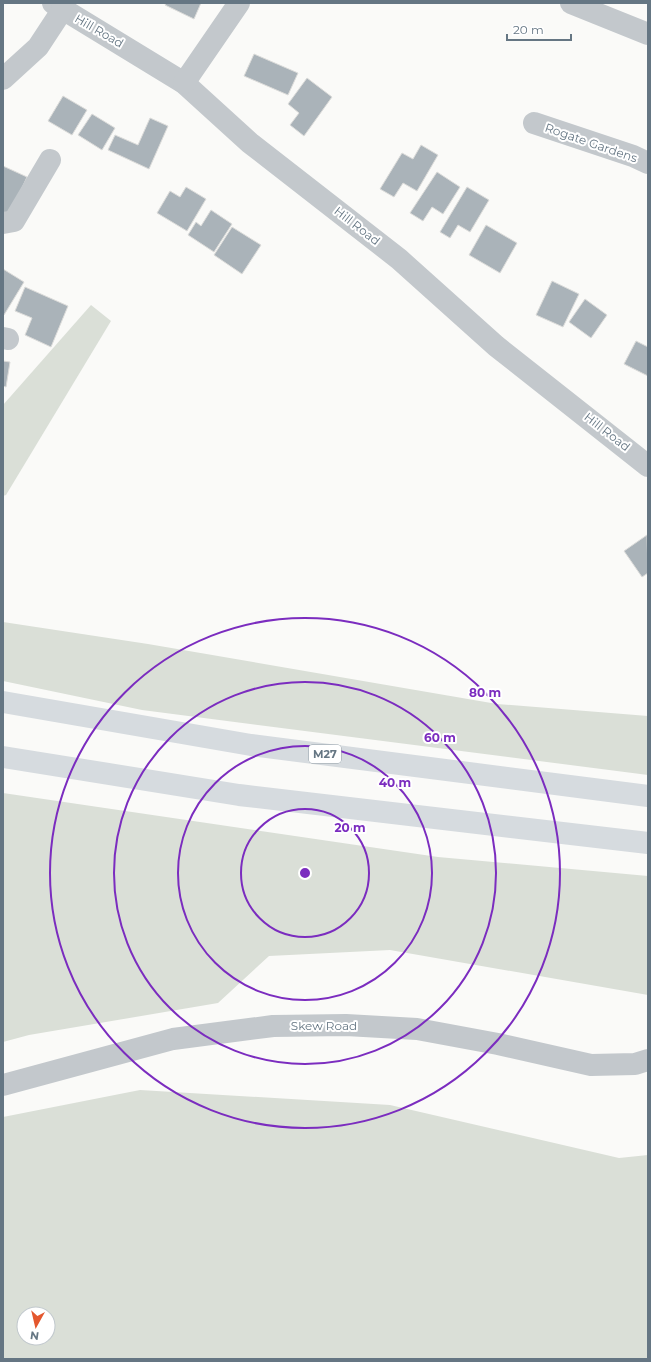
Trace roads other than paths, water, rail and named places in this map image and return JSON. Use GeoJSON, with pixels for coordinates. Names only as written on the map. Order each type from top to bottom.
{"type":"FeatureCollection","features":[{"type":"Feature","properties":{"kind":"highway","name":"M27"},"geometry":{"type":"LineString","coordinates":[[3,702],[251,745],[648,796]]}},
{"type":"Feature","properties":{"kind":"highway"},"geometry":{"type":"LineString","coordinates":[[3,757],[239,794],[648,843]]}},
{"type":"Feature","properties":{"kind":"street"},"geometry":{"type":"LineString","coordinates":[[184,83],[239,3]]}},
{"type":"Feature","properties":{"kind":"street"},"geometry":{"type":"LineString","coordinates":[[571,3],[648,34]]}},
{"type":"Feature","properties":{"kind":"street"},"geometry":{"type":"LineString","coordinates":[[3,79],[38,47],[58,6]]}},
{"type":"Feature","properties":{"kind":"street","name":"Hill Road"},"geometry":{"type":"LineString","coordinates":[[58,6],[184,83],[250,143],[399,259],[496,346],[648,466]]}},
{"type":"Feature","properties":{"kind":"street","name":"Rogate Gardens"},"geometry":{"type":"LineString","coordinates":[[534,124],[633,156],[648,163]]}},
{"type":"Feature","properties":{"kind":"street"},"geometry":{"type":"LineString","coordinates":[[3,222],[14,221],[21,212],[50,160]]}},
{"type":"Feature","properties":{"kind":"street","name":"Skew Road"},"geometry":{"type":"LineString","coordinates":[[3,1085],[173,1039],[273,1026],[346,1025],[417,1029],[498,1044],[591,1065],[635,1064],[648,1060]]}}]}
